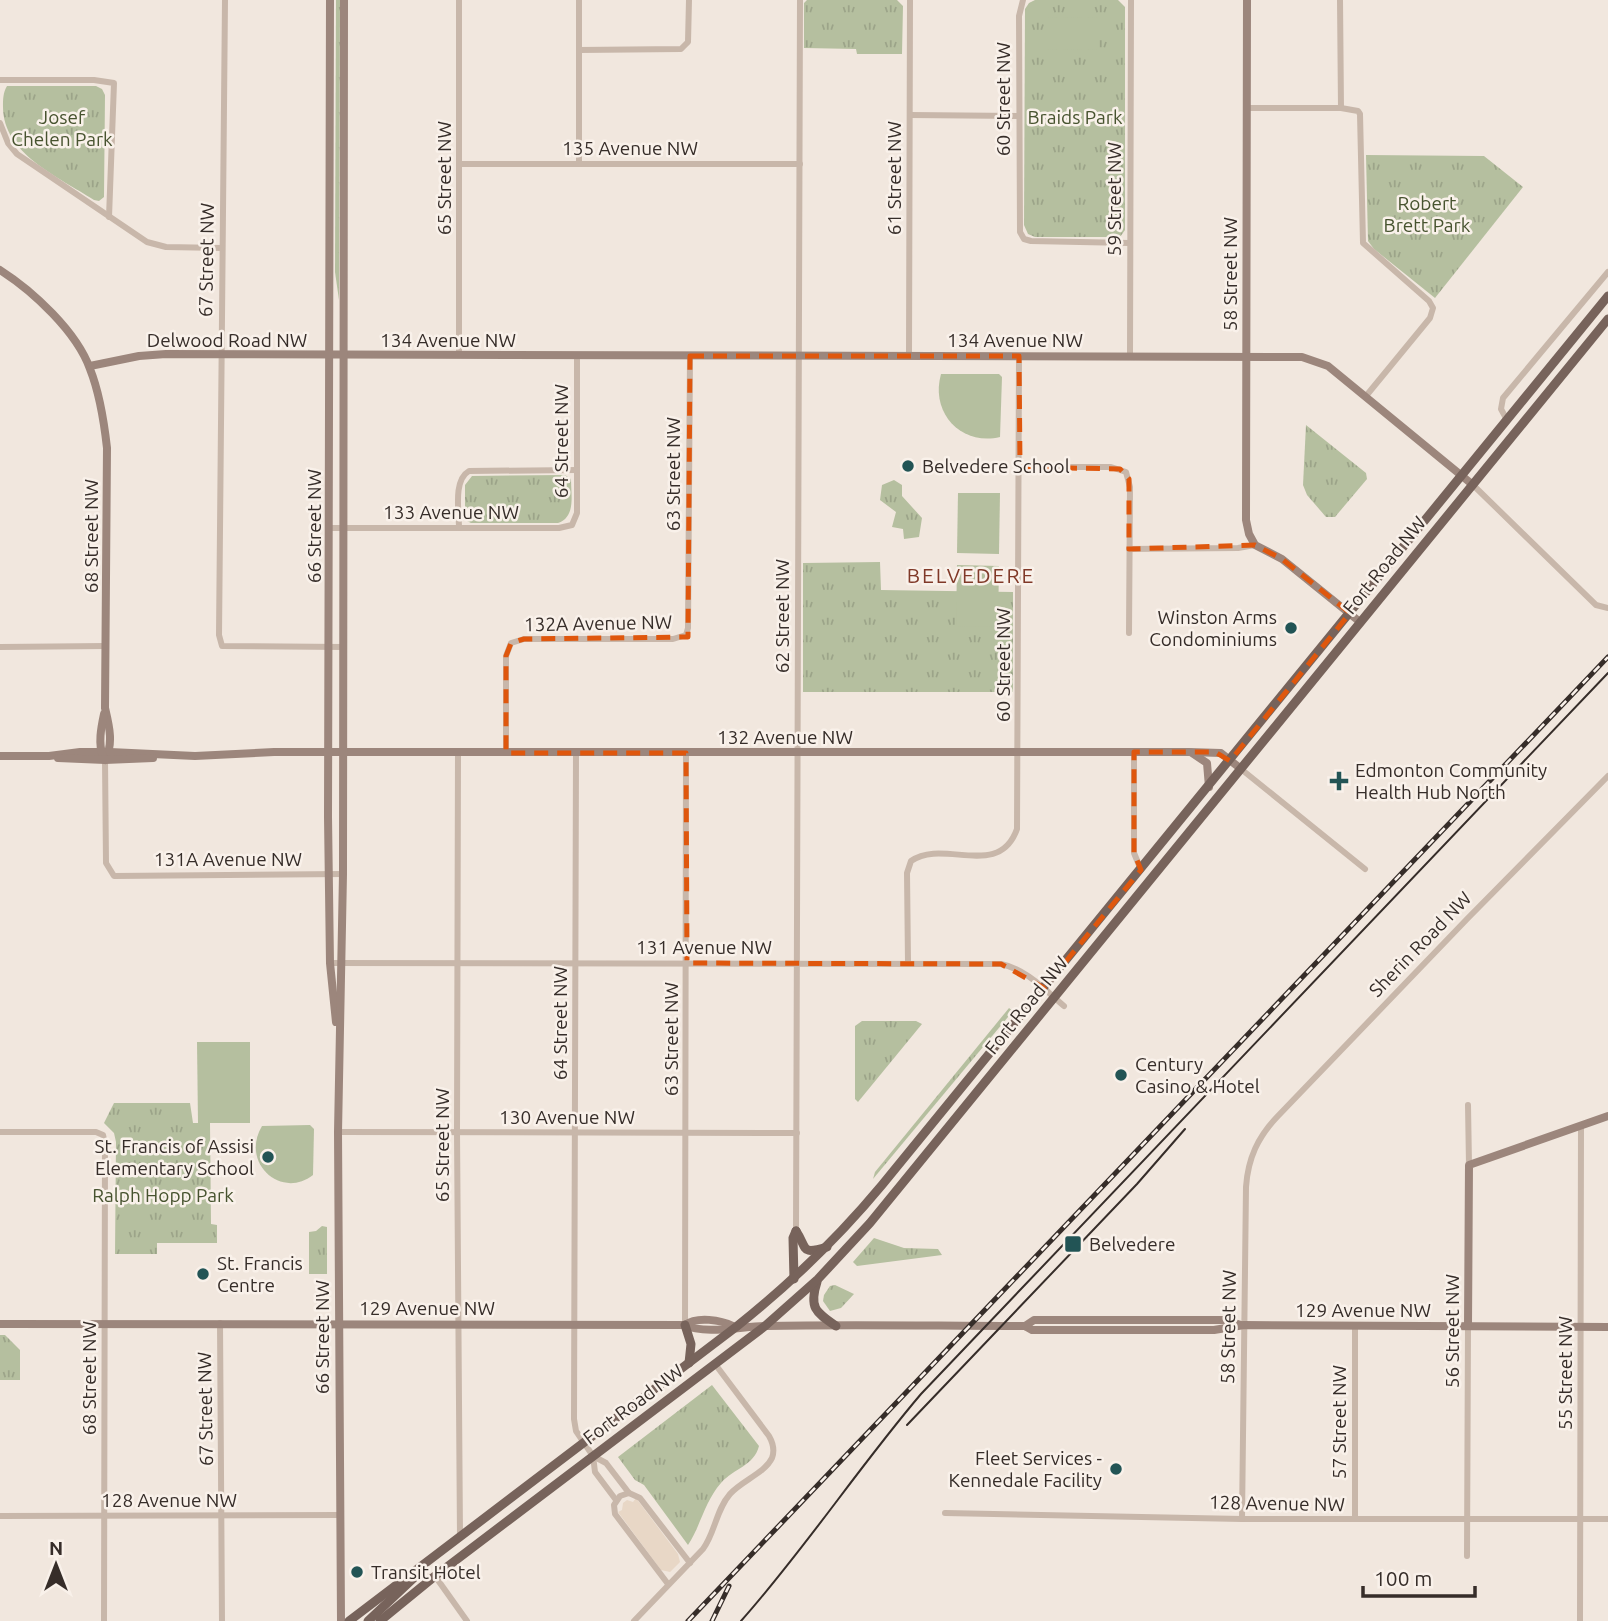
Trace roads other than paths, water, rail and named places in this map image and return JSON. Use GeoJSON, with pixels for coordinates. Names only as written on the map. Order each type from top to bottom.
{"type":"FeatureCollection","features":[{"type":"Feature","properties":{"kind":"main road","name":"Fort Road NW"},"geometry":{"type":"LineString","coordinates":[[349,1621],[736,1327],[828,1247],[1044,989],[1608,296]]}},
{"type":"Feature","properties":{"kind":"main road","name":"Fort Road NW"},"geometry":{"type":"LineString","coordinates":[[380,1621],[435,1576],[765,1326],[818,1279],[870,1223],[1608,319]]}},
{"type":"Feature","properties":{"kind":"main road"},"geometry":{"type":"LineString","coordinates":[[796,1231],[806,1250],[828,1247]]}},
{"type":"Feature","properties":{"kind":"main road"},"geometry":{"type":"LineString","coordinates":[[794,1279],[793,1238],[796,1231]]}},
{"type":"Feature","properties":{"kind":"main road"},"geometry":{"type":"LineString","coordinates":[[818,1279],[813,1296],[814,1305],[818,1313],[835,1326]]}},
{"type":"Feature","properties":{"kind":"main road"},"geometry":{"type":"LineString","coordinates":[[685,1325],[691,1344],[689,1363]]}},
{"type":"Feature","properties":{"kind":"main road"},"geometry":{"type":"LineString","coordinates":[[368,1621],[411,1582],[429,1561]]}},
{"type":"Feature","properties":{"kind":"street","name":"67 Street NW"},"geometry":{"type":"LineString","coordinates":[[225,0],[219,635],[222,646],[329,647]]}},
{"type":"Feature","properties":{"kind":"street","name":"66 Street NW"},"geometry":{"type":"LineString","coordinates":[[330,0],[329,874],[330,963],[339,1053]]}},
{"type":"Feature","properties":{"kind":"street","name":"66 Street NW"},"geometry":{"type":"LineString","coordinates":[[341,1621],[337,1324],[339,1053],[344,874],[344,0]]}},
{"type":"Feature","properties":{"kind":"street","name":"65 Street NW"},"geometry":{"type":"LineString","coordinates":[[459,0],[459,355]]}},
{"type":"Feature","properties":{"kind":"street"},"geometry":{"type":"LineString","coordinates":[[579,0],[579,164]]}},
{"type":"Feature","properties":{"kind":"street"},"geometry":{"type":"LineString","coordinates":[[579,50],[676,50],[686,47],[690,0]]}},
{"type":"Feature","properties":{"kind":"street","name":"62 Street NW"},"geometry":{"type":"LineString","coordinates":[[796,1231],[800,0]]}},
{"type":"Feature","properties":{"kind":"street","name":"61 Street NW"},"geometry":{"type":"LineString","coordinates":[[909,356],[910,0]]}},
{"type":"Feature","properties":{"kind":"street","name":"60 Street NW"},"geometry":{"type":"LineString","coordinates":[[1023,0],[1019,16],[1019,221],[1024,239],[1041,242],[1129,243]]}},
{"type":"Feature","properties":{"kind":"street","name":"59 Street NW"},"geometry":{"type":"LineString","coordinates":[[1130,356],[1131,0]]}},
{"type":"Feature","properties":{"kind":"street","name":"58 Street NW"},"geometry":{"type":"LineString","coordinates":[[1247,0],[1246,520],[1255,545]]}},
{"type":"Feature","properties":{"kind":"street"},"geometry":{"type":"LineString","coordinates":[[1340,0],[1341,108]]}},
{"type":"Feature","properties":{"kind":"street"},"geometry":{"type":"LineString","coordinates":[[0,80],[94,80],[114,83],[109,217]]}},
{"type":"Feature","properties":{"kind":"street"},"geometry":{"type":"LineString","coordinates":[[1246,108],[1341,108],[1358,110],[1360,114],[1363,243],[1429,301],[1433,308],[1430,318],[1366,396]]}},
{"type":"Feature","properties":{"kind":"street"},"geometry":{"type":"LineString","coordinates":[[910,115],[1019,116]]}},
{"type":"Feature","properties":{"kind":"street"},"geometry":{"type":"LineString","coordinates":[[0,123],[8,143],[17,154],[147,242],[166,247],[222,248]]}},
{"type":"Feature","properties":{"kind":"street","name":"135 Avenue NW"},"geometry":{"type":"LineString","coordinates":[[460,164],[800,164]]}},
{"type":"Feature","properties":{"kind":"street"},"geometry":{"type":"LineString","coordinates":[[0,270],[45,306],[63,326],[90,366]]}},
{"type":"Feature","properties":{"kind":"street"},"geometry":{"type":"LineString","coordinates":[[1507,420],[1501,409],[1503,398],[1608,272]]}},
{"type":"Feature","properties":{"kind":"street","name":"Delwood Road NW"},"geometry":{"type":"LineString","coordinates":[[90,366],[153,355],[331,356]]}},
{"type":"Feature","properties":{"kind":"street","name":"134 Avenue NW"},"geometry":{"type":"LineString","coordinates":[[331,356],[1245,356],[1315,360],[1328,366],[1462,476],[1596,605],[1607,608]]}},
{"type":"Feature","properties":{"kind":"street","name":"64 Street NW"},"geometry":{"type":"LineString","coordinates":[[572,525],[577,513],[577,356]]}},
{"type":"Feature","properties":{"kind":"street","name":"63 Street NW"},"geometry":{"type":"LineString","coordinates":[[686,635],[690,356]]}},
{"type":"Feature","properties":{"kind":"street","name":"60 Street NW"},"geometry":{"type":"LineString","coordinates":[[908,963],[907,873],[911,861],[925,855],[988,855],[1009,846],[1017,829],[1019,356]]}},
{"type":"Feature","properties":{"kind":"street","name":"68 Street NW"},"geometry":{"type":"LineString","coordinates":[[90,366],[102,407],[107,448],[105,708],[101,730],[105,755],[106,863],[114,876]]}},
{"type":"Feature","properties":{"kind":"street"},"geometry":{"type":"LineString","coordinates":[[1020,467],[1111,467],[1126,472],[1129,487],[1129,633]]}},
{"type":"Feature","properties":{"kind":"street"},"geometry":{"type":"LineString","coordinates":[[459,528],[459,485],[464,474],[469,471],[577,470]]}},
{"type":"Feature","properties":{"kind":"street","name":"133 Avenue NW"},"geometry":{"type":"LineString","coordinates":[[330,528],[559,528],[572,525]]}},
{"type":"Feature","properties":{"kind":"street"},"geometry":{"type":"LineString","coordinates":[[1129,548],[1238,548],[1255,545],[1282,559],[1360,622]]}},
{"type":"Feature","properties":{"kind":"street","name":"132A Avenue NW"},"geometry":{"type":"LineString","coordinates":[[506,753],[506,656],[510,643],[524,639],[673,639],[686,635]]}},
{"type":"Feature","properties":{"kind":"street"},"geometry":{"type":"LineString","coordinates":[[0,647],[106,646]]}},
{"type":"Feature","properties":{"kind":"street"},"geometry":{"type":"LineString","coordinates":[[329,647],[342,647]]}},
{"type":"Feature","properties":{"kind":"street","name":"132 Avenue NW"},"geometry":{"type":"LineString","coordinates":[[0,756],[163,757],[265,752],[1218,752],[1366,869]]}},
{"type":"Feature","properties":{"kind":"street"},"geometry":{"type":"LineString","coordinates":[[1134,752],[1134,853],[1141,870]]}},
{"type":"Feature","properties":{"kind":"street"},"geometry":{"type":"LineString","coordinates":[[1189,752],[1207,763],[1209,787]]}},
{"type":"Feature","properties":{"kind":"street","name":"65 Street NW"},"geometry":{"type":"LineString","coordinates":[[458,753],[460,1537]]}},
{"type":"Feature","properties":{"kind":"street","name":"64 Street NW"},"geometry":{"type":"LineString","coordinates":[[576,753],[575,1419],[576,1431],[593,1456]]}},
{"type":"Feature","properties":{"kind":"street","name":"63 Street NW"},"geometry":{"type":"LineString","coordinates":[[685,1325],[686,753]]}},
{"type":"Feature","properties":{"kind":"street","name":"Sherin Road NW"},"geometry":{"type":"LineString","coordinates":[[1259,1138],[1468,918],[1608,776]]}},
{"type":"Feature","properties":{"kind":"street","name":"131A Avenue NW"},"geometry":{"type":"LineString","coordinates":[[114,876],[344,874]]}},
{"type":"Feature","properties":{"kind":"street","name":"131 Avenue NW"},"geometry":{"type":"LineString","coordinates":[[330,963],[1001,964],[1012,966],[1064,1006]]}},
{"type":"Feature","properties":{"kind":"street","name":"56 Street NW"},"geometry":{"type":"LineString","coordinates":[[1467,1556],[1468,1105]]}},
{"type":"Feature","properties":{"kind":"street"},"geometry":{"type":"LineString","coordinates":[[1469,1164],[1608,1116]]}},
{"type":"Feature","properties":{"kind":"street","name":"55 Street NW"},"geometry":{"type":"LineString","coordinates":[[1580,1621],[1581,1126]]}},
{"type":"Feature","properties":{"kind":"street","name":"68 Street NW"},"geometry":{"type":"LineString","coordinates":[[0,1132],[96,1132],[103,1135],[105,1144],[104,1621]]}},
{"type":"Feature","properties":{"kind":"street","name":"130 Avenue NW"},"geometry":{"type":"LineString","coordinates":[[338,1132],[797,1133]]}},
{"type":"Feature","properties":{"kind":"street","name":"58 Street NW"},"geometry":{"type":"LineString","coordinates":[[1242,1519],[1247,1178],[1259,1138]]}},
{"type":"Feature","properties":{"kind":"street","name":"129 Avenue NW"},"geometry":{"type":"LineString","coordinates":[[0,1324],[576,1324],[685,1325],[692,1328],[1025,1326],[1034,1320],[1226,1320],[1244,1325],[1608,1327]]}},
{"type":"Feature","properties":{"kind":"street","name":"67 Street NW"},"geometry":{"type":"LineString","coordinates":[[220,1324],[222,1621]]}},
{"type":"Feature","properties":{"kind":"street","name":"57 Street NW"},"geometry":{"type":"LineString","coordinates":[[1355,1326],[1355,1519]]}},
{"type":"Feature","properties":{"kind":"street"},"geometry":{"type":"LineString","coordinates":[[634,1621],[707,1543],[721,1509],[732,1492],[767,1464],[773,1455],[774,1448],[769,1436],[715,1364]]}},
{"type":"Feature","properties":{"kind":"street"},"geometry":{"type":"LineString","coordinates":[[593,1456],[606,1463],[629,1493],[640,1498],[690,1563]]}},
{"type":"Feature","properties":{"kind":"street"},"geometry":{"type":"LineString","coordinates":[[593,1456],[594,1472],[616,1500]]}},
{"type":"Feature","properties":{"kind":"street"},"geometry":{"type":"LineString","coordinates":[[629,1493],[616,1500],[614,1509],[617,1518],[668,1584]]}},
{"type":"Feature","properties":{"kind":"street","name":"128 Avenue NW"},"geometry":{"type":"LineString","coordinates":[[945,1513],[1242,1519],[1608,1519]]}},
{"type":"Feature","properties":{"kind":"street","name":"128 Avenue NW"},"geometry":{"type":"LineString","coordinates":[[0,1516],[339,1516]]}},
{"type":"Feature","properties":{"kind":"street"},"geometry":{"type":"LineString","coordinates":[[435,1576],[467,1621]]}},
{"type":"Feature","properties":{"kind":"tram line"},"geometry":{"type":"LineString","coordinates":[[741,1621],[921,1394],[1608,673]]}},
{"type":"Feature","properties":{"kind":"tram line"},"geometry":{"type":"LineString","coordinates":[[907,1425],[1137,1184],[1185,1129]]}},
{"type":"Feature","properties":{"kind":"railway"},"geometry":{"type":"LineString","coordinates":[[688,1621],[1608,657]]}},
{"type":"Feature","properties":{"kind":"railway"},"geometry":{"type":"LineString","coordinates":[[712,1621],[729,1586]]}},
{"type":"Feature","properties":{"kind":"place","name":"Belvedere School"},"geometry":{"type":"Point","coordinates":[908,466]}},
{"type":"Feature","properties":{"kind":"place","name":"Winston Arms Condominiums"},"geometry":{"type":"Point","coordinates":[1291,628]}},
{"type":"Feature","properties":{"kind":"place","name":"Edmonton Community Health Hub North"},"geometry":{"type":"Point","coordinates":[1339,781]}},
{"type":"Feature","properties":{"kind":"place","name":"Century Casino & Hotel"},"geometry":{"type":"Point","coordinates":[1121,1075]}},
{"type":"Feature","properties":{"kind":"place","name":"St. Francis of Assisi Elementary School"},"geometry":{"type":"Point","coordinates":[268,1157]}},
{"type":"Feature","properties":{"kind":"place","name":"Belvedere"},"geometry":{"type":"Point","coordinates":[1073,1244]}},
{"type":"Feature","properties":{"kind":"place","name":"St. Francis Centre"},"geometry":{"type":"Point","coordinates":[203,1274]}},
{"type":"Feature","properties":{"kind":"place","name":"Fleet Services - Kennedale Facility"},"geometry":{"type":"Point","coordinates":[1116,1469]}},
{"type":"Feature","properties":{"kind":"place","name":"Transit Hotel"},"geometry":{"type":"Point","coordinates":[357,1572]}},
{"type":"Feature","properties":{"kind":"district","name":"BELVEDERE"},"geometry":{"type":"Point","coordinates":[971,575]}},
{"type":"Feature","properties":{"kind":"park label","name":"Braids Park"},"geometry":{"type":"Point","coordinates":[1075,117]}},
{"type":"Feature","properties":{"kind":"park label","name":"Josef Chelen Park"},"geometry":{"type":"Point","coordinates":[62,128]}},
{"type":"Feature","properties":{"kind":"park label","name":"Robert Brett Park"},"geometry":{"type":"Point","coordinates":[1427,214]}},
{"type":"Feature","properties":{"kind":"park label","name":"Ralph Hopp Park"},"geometry":{"type":"Point","coordinates":[163,1195]}}]}
